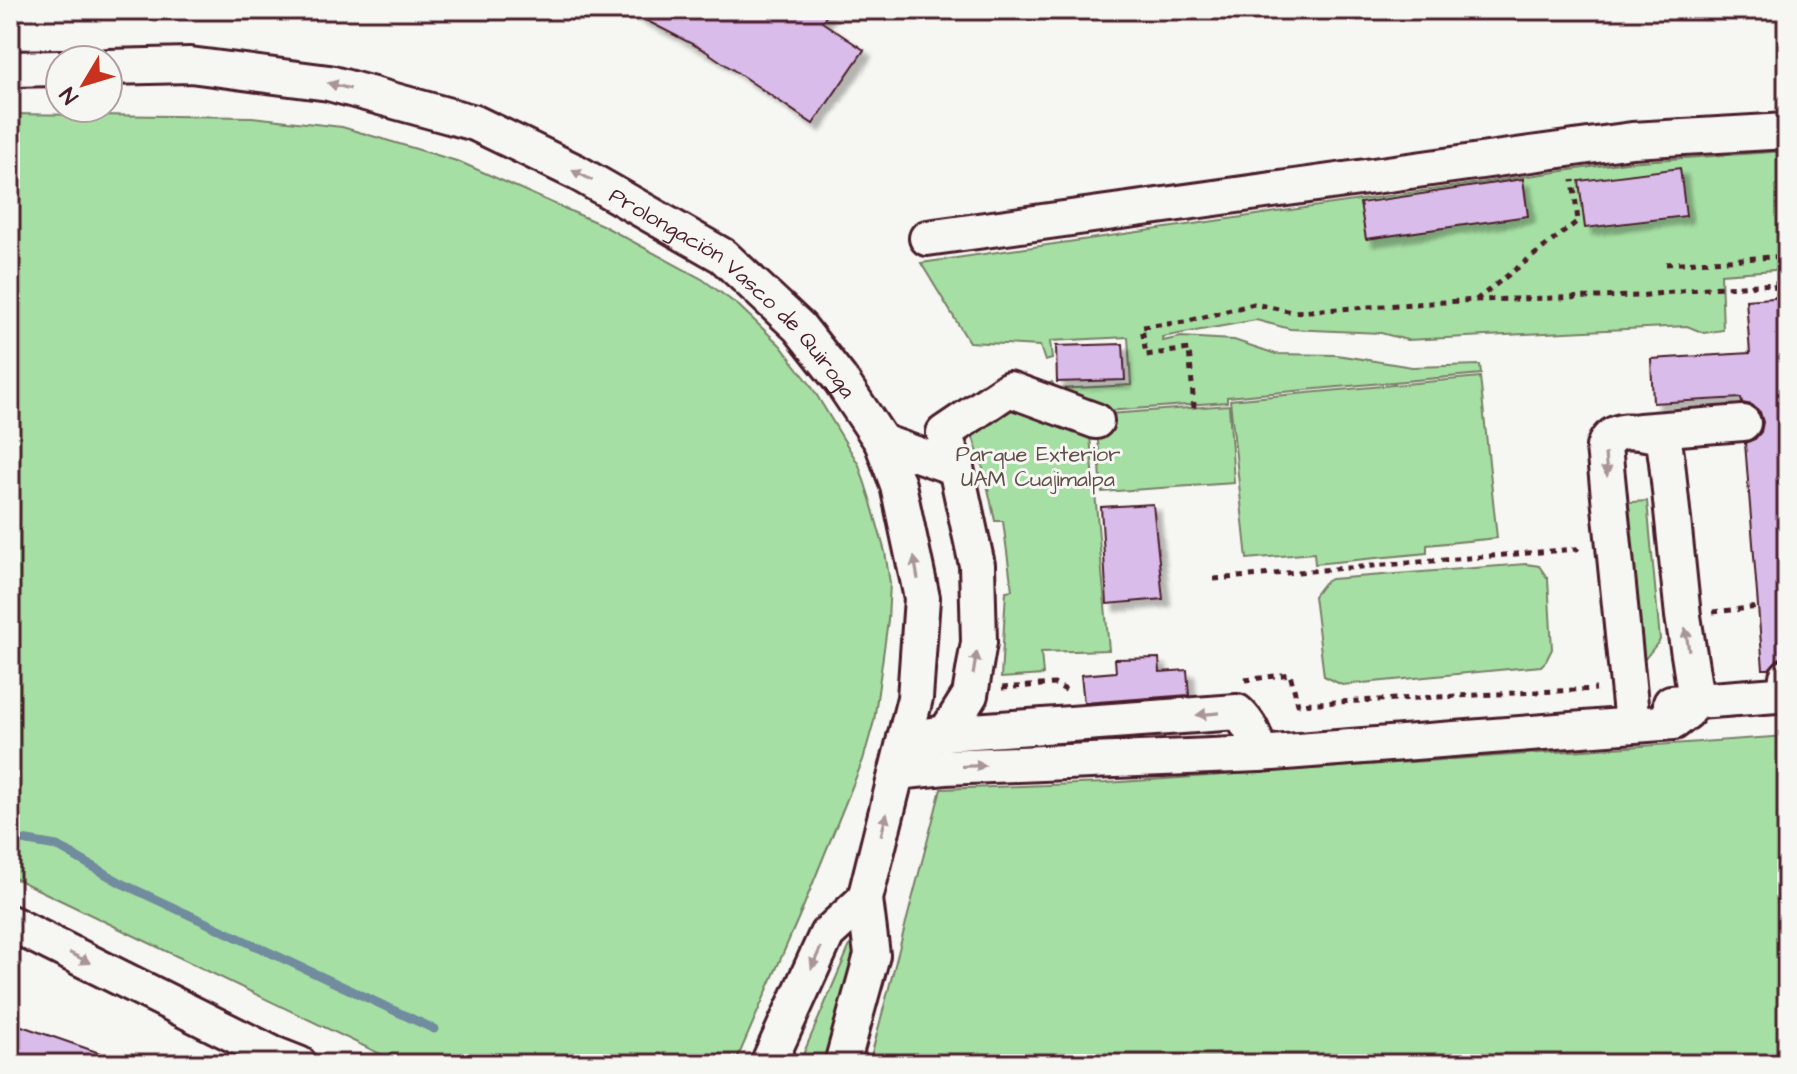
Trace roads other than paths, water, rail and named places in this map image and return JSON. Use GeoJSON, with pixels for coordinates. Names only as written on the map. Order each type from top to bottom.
{"type":"FeatureCollection","features":[{"type":"Feature","properties":{"kind":"street","name":"Prolongación Vasco de Quiroga"},"geometry":{"type":"LineString","coordinates":[[124,67],[190,65],[329,83],[475,123],[576,172],[723,256],[799,327],[840,379],[882,442],[906,516],[922,598],[915,698],[865,899],[872,955],[842,1064]]}},
{"type":"Feature","properties":{"kind":"street"},"geometry":{"type":"LineString","coordinates":[[10,69],[44,68]]}},
{"type":"Feature","properties":{"kind":"street"},"geometry":{"type":"LineString","coordinates":[[927,238],[1632,140],[1787,131]]}},
{"type":"Feature","properties":{"kind":"street"},"geometry":{"type":"LineString","coordinates":[[946,733],[970,695],[979,642],[977,565],[956,468],[944,433],[1009,389],[1096,421]]}},
{"type":"Feature","properties":{"kind":"street"},"geometry":{"type":"LineString","coordinates":[[1629,706],[1604,447],[1607,439],[1612,434],[1636,431],[1743,423]]}},
{"type":"Feature","properties":{"kind":"street"},"geometry":{"type":"LineString","coordinates":[[1636,431],[1660,436],[1664,441],[1683,616],[1695,693],[1683,712]]}},
{"type":"Feature","properties":{"kind":"street"},"geometry":{"type":"LineString","coordinates":[[882,442],[956,468]]}},
{"type":"Feature","properties":{"kind":"street"},"geometry":{"type":"LineString","coordinates":[[1683,712],[1777,695],[1786,686],[1787,677]]}},
{"type":"Feature","properties":{"kind":"street"},"geometry":{"type":"LineString","coordinates":[[897,772],[1257,745],[1629,706],[1683,712],[1787,712]]}},
{"type":"Feature","properties":{"kind":"street"},"geometry":{"type":"LineString","coordinates":[[905,739],[946,733],[1237,712],[1246,720],[1257,745]]}},
{"type":"Feature","properties":{"kind":"street"},"geometry":{"type":"LineString","coordinates":[[768,1064],[827,934],[865,899]]}},
{"type":"Feature","properties":{"kind":"street"},"geometry":{"type":"LineString","coordinates":[[10,923],[299,1064]]}},
{"type":"Feature","properties":{"kind":"waterway"},"geometry":{"type":"LineString","coordinates":[[10,838],[57,846],[123,884],[434,1029]]}},
{"type":"Feature","properties":{"kind":"park label","name":"Parque Exterior UAM Cuajimalpa"},"geometry":{"type":"Point","coordinates":[1038,466]}}]}
